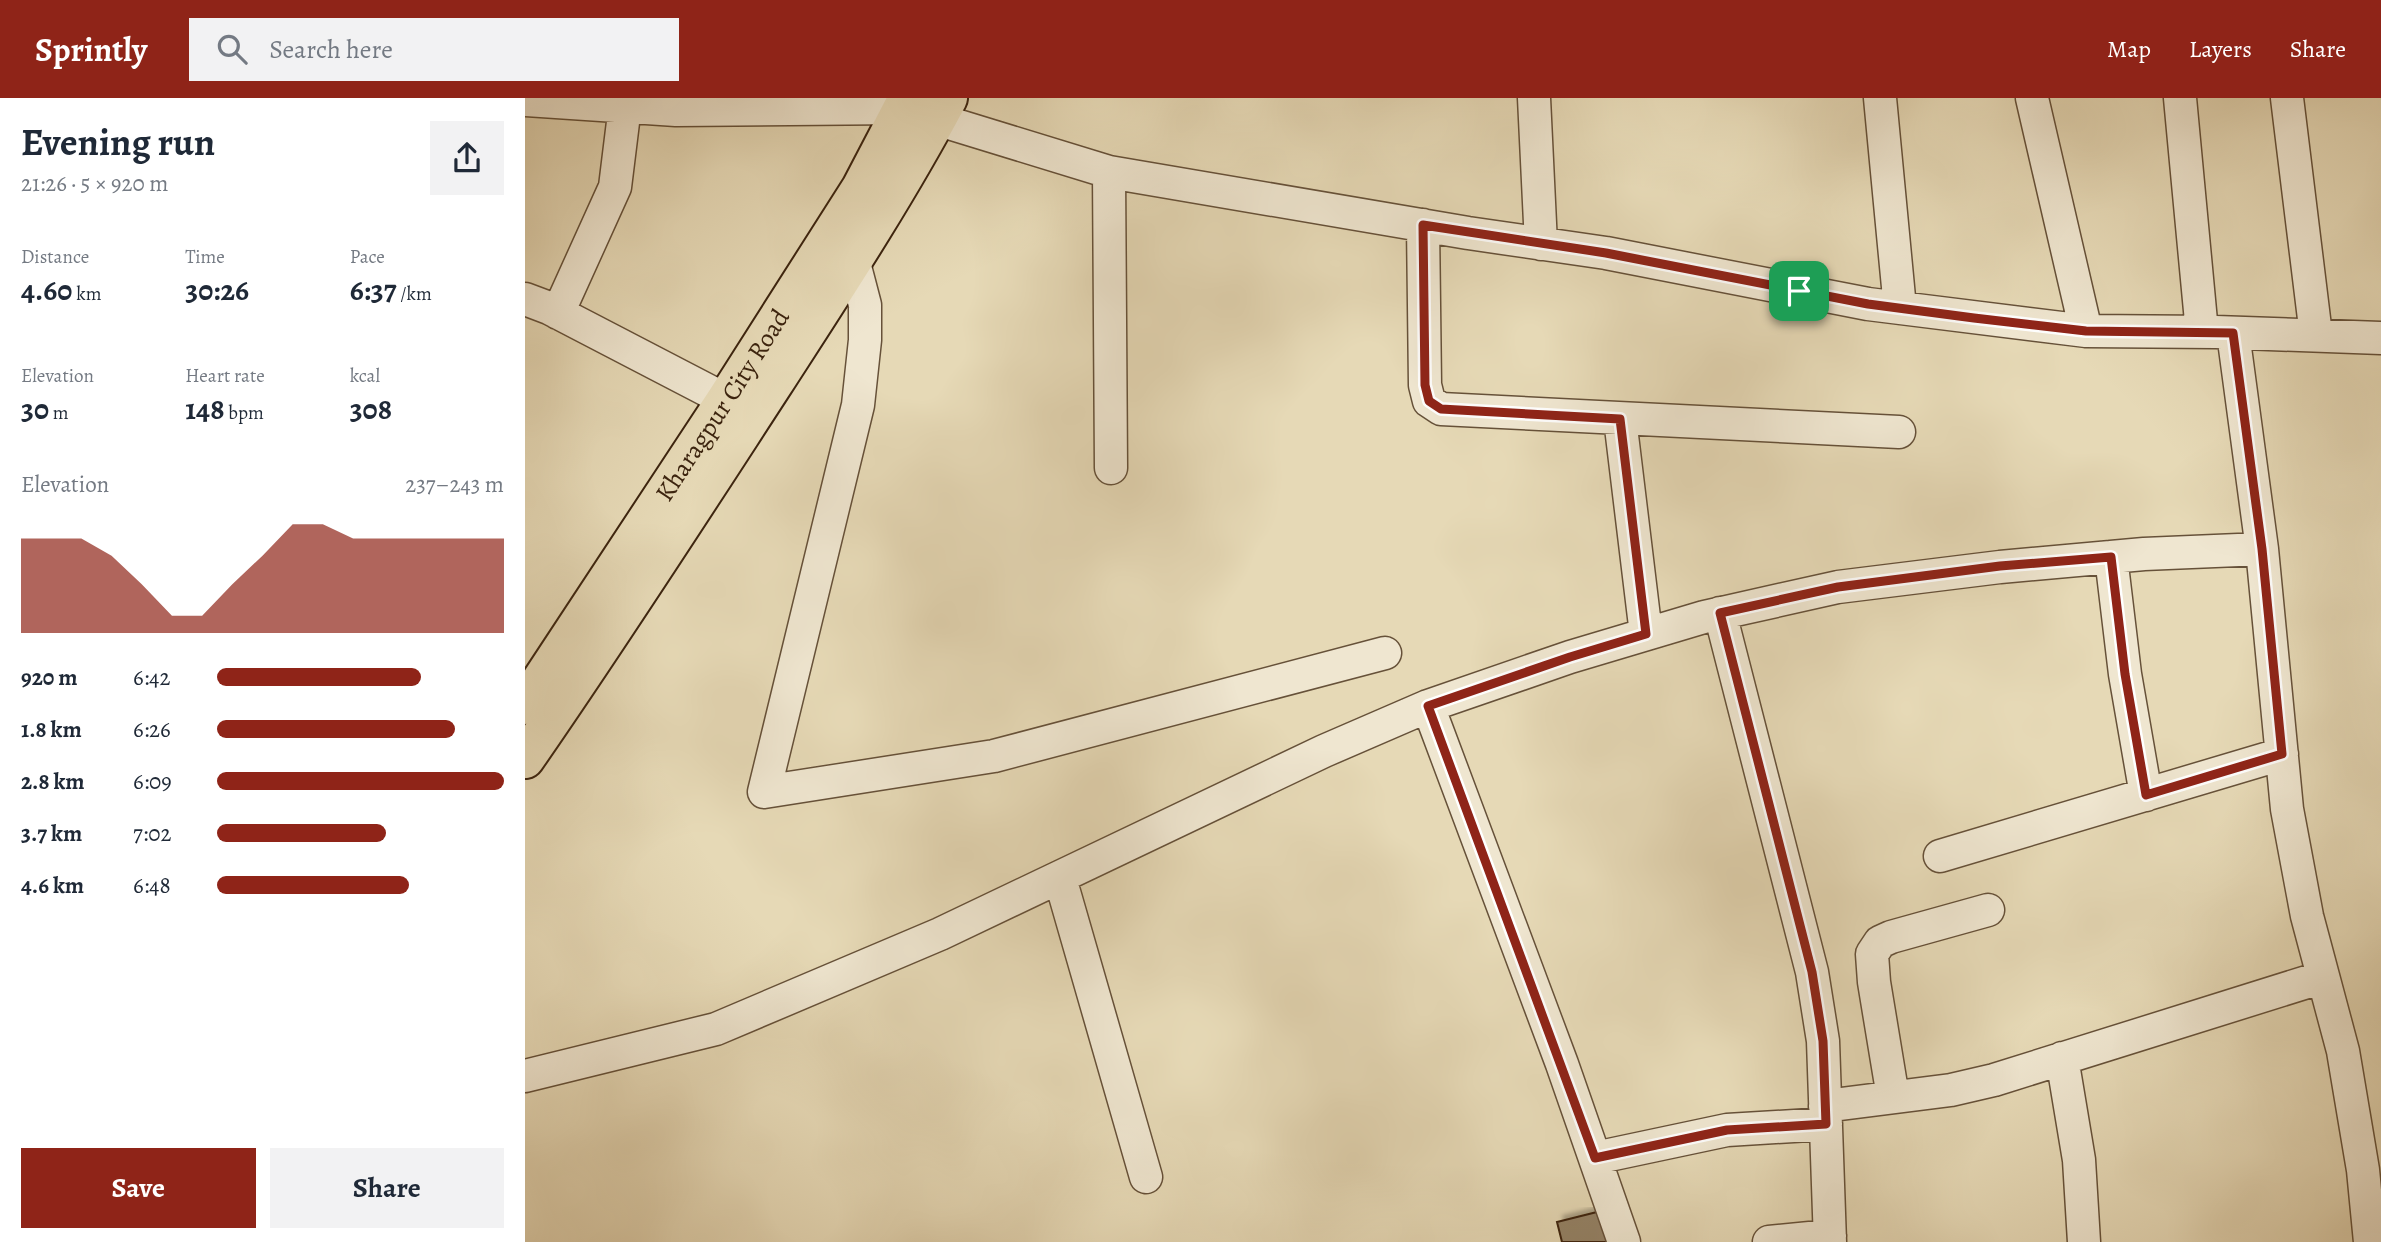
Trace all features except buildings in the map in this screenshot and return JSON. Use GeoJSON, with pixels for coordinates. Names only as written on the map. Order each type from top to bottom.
{"type":"FeatureCollection","features":[{"type":"Feature","properties":{"kind":"main road"},"geometry":{"type":"LineString","coordinates":[[525,759],[616,629],[853,259],[924,106]]}},
{"type":"Feature","properties":{"kind":"main road","name":"Kharagpur City Road"},"geometry":{"type":"LineString","coordinates":[[525,705],[726,400],[861,188],[924,106]]}},
{"type":"Feature","properties":{"kind":"street"},"geometry":{"type":"LineString","coordinates":[[1534,98],[1541,244]]}},
{"type":"Feature","properties":{"kind":"street"},"geometry":{"type":"LineString","coordinates":[[1881,98],[1900,308]]}},
{"type":"Feature","properties":{"kind":"street"},"geometry":{"type":"LineString","coordinates":[[2032,98],[2086,331]]}},
{"type":"Feature","properties":{"kind":"street"},"geometry":{"type":"LineString","coordinates":[[2180,98],[2202,332]]}},
{"type":"Feature","properties":{"kind":"street"},"geometry":{"type":"LineString","coordinates":[[2287,98],[2316,335]]}},
{"type":"Feature","properties":{"kind":"street"},"geometry":{"type":"LineString","coordinates":[[525,100],[675,110],[924,106],[1109,172],[1606,253],[1900,308],[2086,331],[2381,338]]}},
{"type":"Feature","properties":{"kind":"street"},"geometry":{"type":"LineString","coordinates":[[558,313],[615,187],[625,106]]}},
{"type":"Feature","properties":{"kind":"street"},"geometry":{"type":"LineString","coordinates":[[1109,172],[1111,468]]}},
{"type":"Feature","properties":{"kind":"street"},"geometry":{"type":"LineString","coordinates":[[1423,225],[1425,385],[1429,401],[1441,409],[1899,432]]}},
{"type":"Feature","properties":{"kind":"street"},"geometry":{"type":"LineString","coordinates":[[853,259],[865,305],[865,340],[858,405],[764,792],[994,756],[1385,653]]}},
{"type":"Feature","properties":{"kind":"street"},"geometry":{"type":"LineString","coordinates":[[525,299],[558,313],[726,400]]}},
{"type":"Feature","properties":{"kind":"street"},"geometry":{"type":"LineString","coordinates":[[2233,333],[2262,549],[2287,809],[2307,916],[2343,1051],[2363,1170],[2370,1242]]}},
{"type":"Feature","properties":{"kind":"street"},"geometry":{"type":"LineString","coordinates":[[1620,419],[1646,634]]}},
{"type":"Feature","properties":{"kind":"street"},"geometry":{"type":"LineString","coordinates":[[525,1076],[716,1029],[940,933],[1324,751],[1428,706],[1570,657],[1720,613],[1838,587],[2000,566],[2262,549]]}},
{"type":"Feature","properties":{"kind":"street"},"geometry":{"type":"LineString","coordinates":[[2111,557],[2125,674],[2146,795]]}},
{"type":"Feature","properties":{"kind":"street"},"geometry":{"type":"LineString","coordinates":[[1720,613],[1812,972],[1823,1041],[1830,1239],[1769,1242]]}},
{"type":"Feature","properties":{"kind":"street"},"geometry":{"type":"LineString","coordinates":[[1428,706],[1624,1242]]}},
{"type":"Feature","properties":{"kind":"street"},"geometry":{"type":"LineString","coordinates":[[1940,856],[2282,754]]}},
{"type":"Feature","properties":{"kind":"street"},"geometry":{"type":"LineString","coordinates":[[1060,878],[1146,1177]]}},
{"type":"Feature","properties":{"kind":"street"},"geometry":{"type":"LineString","coordinates":[[1893,1097],[1872,954],[1880,942],[1891,937],[1988,910]]}},
{"type":"Feature","properties":{"kind":"street"},"geometry":{"type":"LineString","coordinates":[[1595,1158],[1727,1130],[1825,1115],[1893,1097],[1951,1090],[1994,1080],[2323,977]]}},
{"type":"Feature","properties":{"kind":"street"},"geometry":{"type":"LineString","coordinates":[[2062,1059],[2080,1160],[2084,1242]]}},
{"type":"Feature","properties":{"kind":"route"},"geometry":{"type":"LineString","coordinates":[[1423,225],[1606,253],[1799,291],[1868,304],[2086,331],[2233,333],[2262,549],[2282,754],[2146,795],[2125,674],[2111,557],[2000,566],[1838,587],[1720,613],[1812,972],[1823,1041],[1826,1124],[1727,1130],[1595,1158],[1428,706],[1646,634],[1620,419],[1468,412],[1441,409],[1429,401],[1425,385],[1423,225]]}}]}
